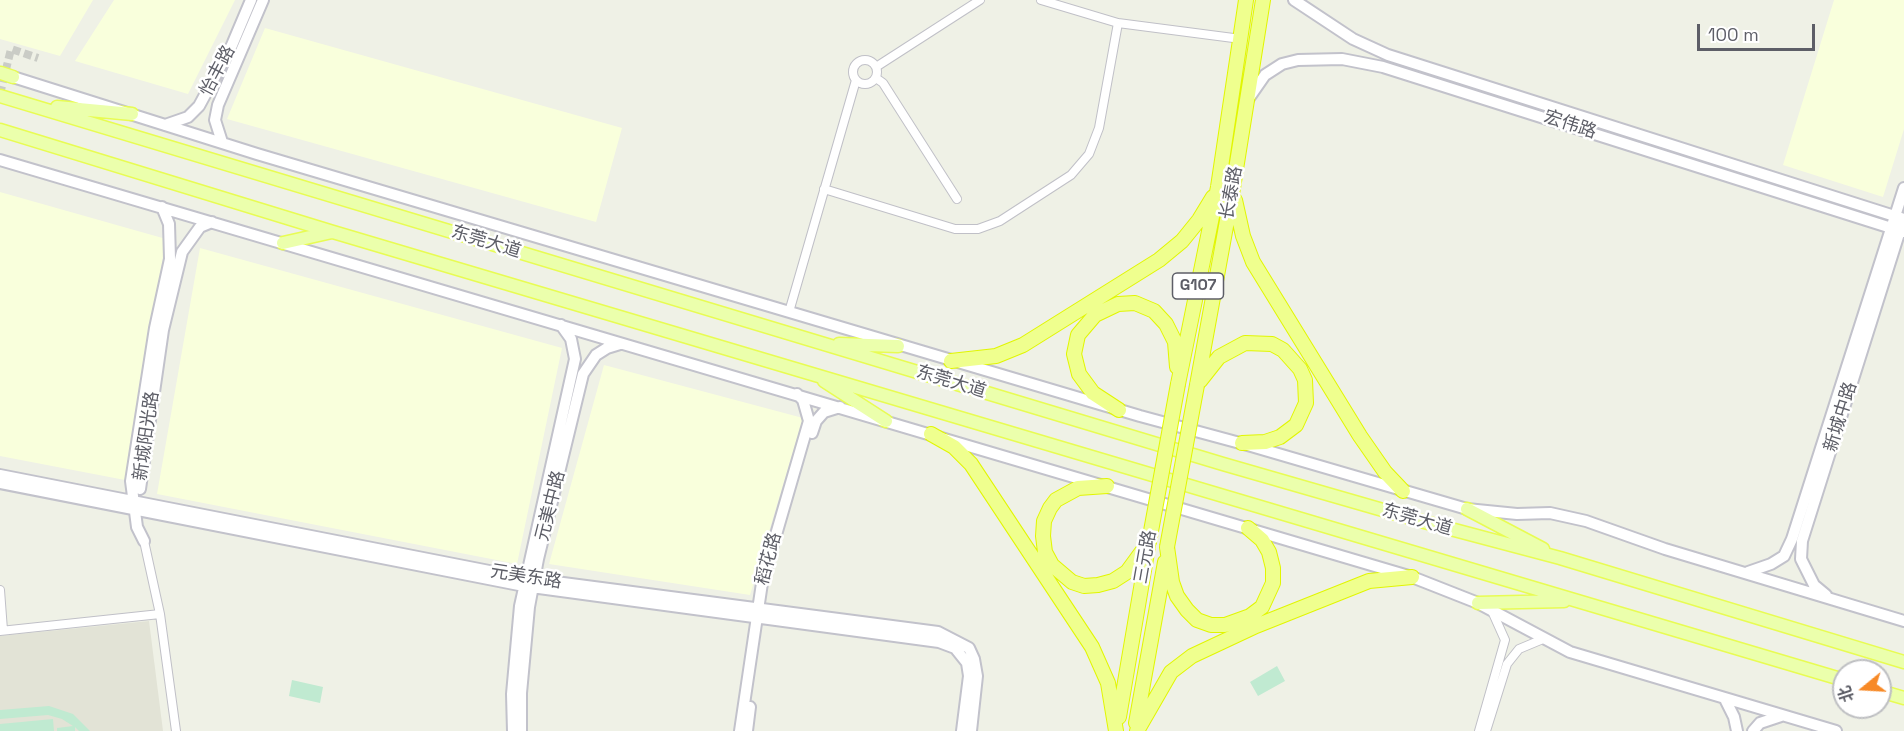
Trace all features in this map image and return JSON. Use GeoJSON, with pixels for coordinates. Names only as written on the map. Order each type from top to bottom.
{"type":"FeatureCollection","features":[{"type":"Feature","properties":{"kind":"highway","name":"长泰路"},"geometry":{"type":"LineString","coordinates":[[1178,384],[1218,187],[1246,0]]}},
{"type":"Feature","properties":{"kind":"highway","name":"长泰路"},"geometry":{"type":"LineString","coordinates":[[1197,385],[1248,101],[1263,0]]}},
{"type":"Feature","properties":{"kind":"highway"},"geometry":{"type":"LineString","coordinates":[[951,361],[996,356],[1023,345],[1159,260],[1182,241],[1218,187]]}},
{"type":"Feature","properties":{"kind":"highway"},"geometry":{"type":"LineString","coordinates":[[1233,188],[1236,214],[1253,262],[1360,436],[1385,472],[1403,491]]}},
{"type":"Feature","properties":{"kind":"highway"},"geometry":{"type":"LineString","coordinates":[[1119,410],[1093,393],[1079,374],[1074,354],[1078,335],[1086,323],[1108,307],[1135,303],[1154,311],[1166,324],[1175,342],[1178,384]]}},
{"type":"Feature","properties":{"kind":"highway"},"geometry":{"type":"LineString","coordinates":[[1197,385],[1219,357],[1245,343],[1272,344],[1292,358],[1305,380],[1306,403],[1302,416],[1296,425],[1280,437],[1265,442],[1242,443]]}},
{"type":"Feature","properties":{"kind":"highway","name":"三元路"},"geometry":{"type":"LineString","coordinates":[[1116,731],[1178,384]]}},
{"type":"Feature","properties":{"kind":"highway","name":"三元路"},"geometry":{"type":"LineString","coordinates":[[1136,731],[1197,385]]}},
{"type":"Feature","properties":{"kind":"highway"},"geometry":{"type":"LineString","coordinates":[[931,434],[954,447],[970,464],[1092,647],[1108,684],[1116,731]]}},
{"type":"Feature","properties":{"kind":"highway"},"geometry":{"type":"LineString","coordinates":[[1107,486],[1077,488],[1056,500],[1050,508],[1044,521],[1042,536],[1045,552],[1052,565],[1072,582],[1084,586],[1098,585],[1113,581],[1127,572],[1149,542]]}},
{"type":"Feature","properties":{"kind":"highway"},"geometry":{"type":"LineString","coordinates":[[1167,547],[1177,596],[1187,610],[1197,620],[1211,625],[1225,625],[1251,616],[1262,607],[1273,583],[1273,568],[1269,552],[1262,540],[1248,528]]}},
{"type":"Feature","properties":{"kind":"highway"},"geometry":{"type":"LineString","coordinates":[[1136,731],[1171,672],[1192,656],[1256,626],[1369,581],[1412,577]]}},
{"type":"Feature","properties":{"kind":"main road","name":"东莞大道"},"geometry":{"type":"LineString","coordinates":[[0,96],[1337,497],[1560,558],[1904,662]]}},
{"type":"Feature","properties":{"kind":"main road"},"geometry":{"type":"LineString","coordinates":[[23,103],[132,114]]}},
{"type":"Feature","properties":{"kind":"main road","name":"东莞大道"},"geometry":{"type":"LineString","coordinates":[[0,130],[333,232],[1832,676]]}},
{"type":"Feature","properties":{"kind":"main road"},"geometry":{"type":"LineString","coordinates":[[283,243],[333,232]]}},
{"type":"Feature","properties":{"kind":"main road"},"geometry":{"type":"LineString","coordinates":[[821,343],[898,346]]}},
{"type":"Feature","properties":{"kind":"main road"},"geometry":{"type":"LineString","coordinates":[[813,373],[886,421]]}},
{"type":"Feature","properties":{"kind":"main road"},"geometry":{"type":"LineString","coordinates":[[1467,509],[1560,558]]}},
{"type":"Feature","properties":{"kind":"main road"},"geometry":{"type":"LineString","coordinates":[[1478,603],[1576,601]]}},
{"type":"Feature","properties":{"kind":"street","name":"怡丰路"},"geometry":{"type":"LineString","coordinates":[[165,125],[181,120],[199,106],[232,45],[251,0]]}},
{"type":"Feature","properties":{"kind":"street","name":"怡丰路"},"geometry":{"type":"LineString","coordinates":[[222,142],[215,120],[218,105],[263,0]]}},
{"type":"Feature","properties":{"kind":"street"},"geometry":{"type":"LineString","coordinates":[[876,67],[980,0]]}},
{"type":"Feature","properties":{"kind":"street"},"geometry":{"type":"LineString","coordinates":[[1041,0],[1118,23],[1241,39]]}},
{"type":"Feature","properties":{"kind":"street","name":"宏伟路"},"geometry":{"type":"LineString","coordinates":[[1294,0],[1353,39],[1388,55],[1902,218]]}},
{"type":"Feature","properties":{"kind":"street"},"geometry":{"type":"LineString","coordinates":[[824,189],[955,229],[978,229],[1000,221],[1071,175],[1089,154],[1099,128],[1118,23]]}},
{"type":"Feature","properties":{"kind":"street","name":"宏伟路"},"geometry":{"type":"LineString","coordinates":[[1248,101],[1265,75],[1282,64],[1298,60],[1342,59],[1383,67],[1898,230]]}},
{"type":"Feature","properties":{"kind":"street"},"geometry":{"type":"LineString","coordinates":[[789,312],[856,80],[852,69],[859,60],[867,60],[876,67]]}},
{"type":"Feature","properties":{"kind":"street"},"geometry":{"type":"LineString","coordinates":[[876,67],[876,78]]}},
{"type":"Feature","properties":{"kind":"street"},"geometry":{"type":"LineString","coordinates":[[4,74],[165,125],[898,346],[1119,410],[1242,443],[1467,509],[1517,514],[1550,513],[1586,521],[1665,549],[1904,621]]}},
{"type":"Feature","properties":{"kind":"street"},"geometry":{"type":"LineString","coordinates":[[856,80],[866,84],[876,78]]}},
{"type":"Feature","properties":{"kind":"street"},"geometry":{"type":"LineString","coordinates":[[876,78],[883,83],[957,199]]}},
{"type":"Feature","properties":{"kind":"street"},"geometry":{"type":"LineString","coordinates":[[0,160],[1412,577],[1491,609],[1570,652],[1836,731]]}},
{"type":"Feature","properties":{"kind":"street"},"geometry":{"type":"LineString","coordinates":[[1898,230],[1902,218],[1904,188]]}},
{"type":"Feature","properties":{"kind":"street","name":"新城阳光路"},"geometry":{"type":"LineString","coordinates":[[138,507],[131,481],[155,328],[170,259],[169,224],[162,207]]}},
{"type":"Feature","properties":{"kind":"street","name":"新城阳光路"},"geometry":{"type":"LineString","coordinates":[[144,542],[137,526],[139,481],[163,330],[182,252],[200,227],[212,222]]}},
{"type":"Feature","properties":{"kind":"street","name":"新城中路"},"geometry":{"type":"LineString","coordinates":[[1745,573],[1759,570],[1784,555],[1792,539],[1898,230]]}},
{"type":"Feature","properties":{"kind":"street","name":"新城中路"},"geometry":{"type":"LineString","coordinates":[[1828,598],[1808,574],[1801,559],[1802,541],[1898,230]]}},
{"type":"Feature","properties":{"kind":"street","name":"元美中路"},"geometry":{"type":"LineString","coordinates":[[513,731],[515,648],[573,373],[574,349],[571,339],[561,325]]}},
{"type":"Feature","properties":{"kind":"street","name":"元美中路"},"geometry":{"type":"LineString","coordinates":[[521,731],[529,582],[583,374],[589,363],[607,348],[626,345]]}},
{"type":"Feature","properties":{"kind":"street","name":"稻花路"},"geometry":{"type":"LineString","coordinates":[[747,731],[765,573],[809,421],[807,408],[797,394]]}},
{"type":"Feature","properties":{"kind":"street","name":"稻花路"},"geometry":{"type":"LineString","coordinates":[[740,731],[767,584],[816,421],[824,412],[840,407]]}},
{"type":"Feature","properties":{"kind":"street","name":"元美东路"},"geometry":{"type":"LineString","coordinates":[[0,475],[138,507]]}},
{"type":"Feature","properties":{"kind":"street","name":"元美东路"},"geometry":{"type":"LineString","coordinates":[[0,483],[529,582],[939,642],[955,648],[967,663],[969,676],[962,731]]}},
{"type":"Feature","properties":{"kind":"street"},"geometry":{"type":"LineString","coordinates":[[144,542],[160,614],[176,731]]}},
{"type":"Feature","properties":{"kind":"street"},"geometry":{"type":"LineString","coordinates":[[0,590],[2,630],[160,614]]}},
{"type":"Feature","properties":{"kind":"street"},"geometry":{"type":"LineString","coordinates":[[1479,731],[1505,640],[1491,609]]}},
{"type":"Feature","properties":{"kind":"street","name":"元美东路"},"geometry":{"type":"LineString","coordinates":[[760,614],[938,632],[958,639],[969,648],[977,676],[970,731]]}},
{"type":"Feature","properties":{"kind":"street"},"geometry":{"type":"LineString","coordinates":[[1486,731],[1507,664],[1519,649],[1543,639]]}},
{"type":"Feature","properties":{"kind":"street"},"geometry":{"type":"LineString","coordinates":[[1725,699],[1734,717],[1737,731]]}},
{"type":"Feature","properties":{"kind":"street"},"geometry":{"type":"LineString","coordinates":[[1753,731],[1760,723],[1781,716]]}},
{"type":"Feature","properties":{"kind":"shaded area"},"geometry":{"type":"Polygon","coordinates":[[[0,0],[93,0],[60,56],[0,39],[0,0]]]}},
{"type":"Feature","properties":{"kind":"shaded area"},"geometry":{"type":"Polygon","coordinates":[[[114,0],[235,0],[188,94],[75,61],[114,0]]]}},
{"type":"Feature","properties":{"kind":"shaded area"},"geometry":{"type":"Polygon","coordinates":[[[1834,0],[1904,0],[1904,129],[1883,197],[1783,165],[1834,0]]]}},
{"type":"Feature","properties":{"kind":"shaded area"},"geometry":{"type":"Polygon","coordinates":[[[265,28],[622,128],[596,222],[227,119],[265,28]]]}},
{"type":"Feature","properties":{"kind":"shaded area"},"geometry":{"type":"Polygon","coordinates":[[[0,192],[166,239],[125,480],[0,456],[0,192]]]}},
{"type":"Feature","properties":{"kind":"shaded area"},"geometry":{"type":"Polygon","coordinates":[[[200,248],[562,348],[517,564],[157,494],[200,248]]]}},
{"type":"Feature","properties":{"kind":"shaded area"},"geometry":{"type":"Polygon","coordinates":[[[604,365],[803,418],[750,595],[549,564],[604,365]]]}},
{"type":"Feature","properties":{"kind":"shaded area"},"geometry":{"type":"Polygon","coordinates":[[[149,621],[163,731],[0,731],[0,636],[149,621]]]}},
{"type":"Feature","properties":{"kind":"shaded area"},"geometry":{"type":"Polygon","coordinates":[[[1277,666],[1285,681],[1258,696],[1250,682],[1277,666]]]}},
{"type":"Feature","properties":{"kind":"shaded area"},"geometry":{"type":"Polygon","coordinates":[[[292,680],[323,687],[320,703],[289,696],[292,680]]]}},
{"type":"Feature","properties":{"kind":"shaded area"},"geometry":{"type":"Polygon","coordinates":[[[49,706],[73,714],[90,731],[79,731],[75,727],[75,731],[57,731],[57,728],[73,726],[62,719],[48,715],[0,719],[0,710],[49,706]]]}},
{"type":"Feature","properties":{"kind":"shaded area"},"geometry":{"type":"Polygon","coordinates":[[[53,719],[54,731],[0,731],[0,724],[53,719]]]}},
{"type":"Feature","properties":{"kind":"tunnel"},"geometry":{"type":"LineString","coordinates":[[0,94],[11,49],[38,58]]}}]}
